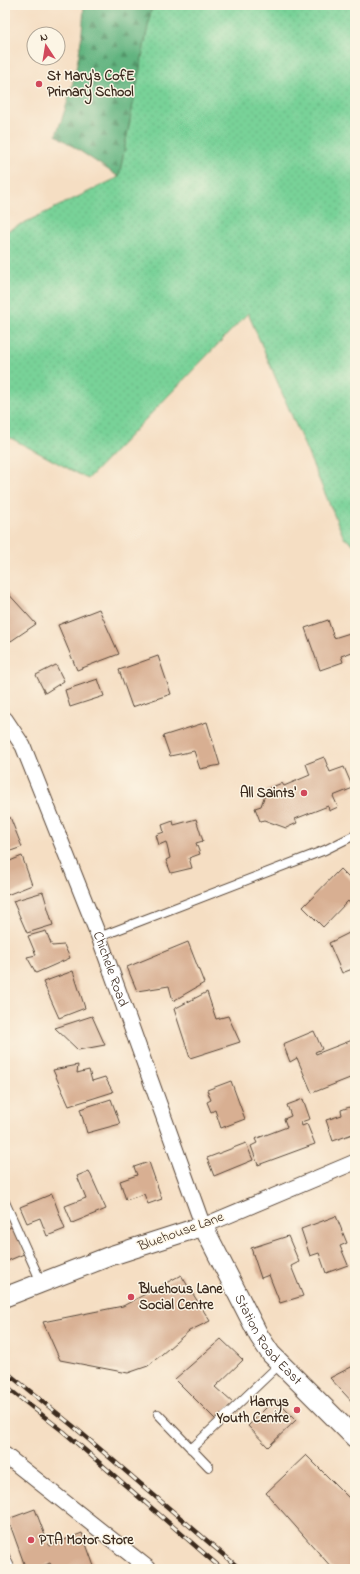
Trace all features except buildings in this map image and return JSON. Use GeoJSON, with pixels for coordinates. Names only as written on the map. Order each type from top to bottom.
{"type":"FeatureCollection","features":[{"type":"Feature","properties":{"kind":"street","name":"Chichele Road"},"geometry":{"type":"LineString","coordinates":[[5,719],[23,746],[99,937],[203,1226]]}},
{"type":"Feature","properties":{"kind":"street","name":"Bluehouse Lane"},"geometry":{"type":"LineString","coordinates":[[5,1297],[41,1282],[203,1226],[355,1162]]}},
{"type":"Feature","properties":{"kind":"street","name":"Station Road East"},"geometry":{"type":"LineString","coordinates":[[203,1226],[259,1336],[280,1364],[355,1438]]}},
{"type":"Feature","properties":{"kind":"street"},"geometry":{"type":"LineString","coordinates":[[5,1455],[149,1569]]}},
{"type":"Feature","properties":{"kind":"lane"},"geometry":{"type":"LineString","coordinates":[[99,937],[325,850],[355,834]]}},
{"type":"Feature","properties":{"kind":"lane"},"geometry":{"type":"LineString","coordinates":[[5,1202],[41,1282]]}},
{"type":"Feature","properties":{"kind":"lane"},"geometry":{"type":"LineString","coordinates":[[191,1449],[280,1364]]}},
{"type":"Feature","properties":{"kind":"lane"},"geometry":{"type":"LineString","coordinates":[[158,1414],[209,1468]]}},
{"type":"Feature","properties":{"kind":"lane"},"geometry":{"type":"LineString","coordinates":[[5,1556],[11,1569]]}},
{"type":"Feature","properties":{"kind":"green space"},"geometry":{"type":"Polygon","coordinates":[[[84,5],[152,5],[119,177],[56,135],[76,71],[84,5]]]}},
{"type":"Feature","properties":{"kind":"green space"},"geometry":{"type":"Polygon","coordinates":[[[152,5],[355,5],[355,545],[344,538],[248,313],[88,479],[5,435],[5,232],[119,177],[152,5]]]}},
{"type":"Feature","properties":{"kind":"railway"},"geometry":{"type":"LineString","coordinates":[[5,1371],[73,1426],[240,1569]]}},
{"type":"Feature","properties":{"kind":"railway"},"geometry":{"type":"LineString","coordinates":[[5,1386],[64,1432],[222,1569]]}},
{"type":"Feature","properties":{"kind":"place","name":"St Mary's CofE Primary School"},"geometry":{"type":"Point","coordinates":[39,84]}},
{"type":"Feature","properties":{"kind":"place","name":"All Saints'"},"geometry":{"type":"Point","coordinates":[304,793]}},
{"type":"Feature","properties":{"kind":"place","name":"Bluehous Lane Social Centre"},"geometry":{"type":"Point","coordinates":[131,1297]}},
{"type":"Feature","properties":{"kind":"place","name":"Harrys Youth Centre"},"geometry":{"type":"Point","coordinates":[297,1410]}},
{"type":"Feature","properties":{"kind":"place","name":"PTA Motor Store"},"geometry":{"type":"Point","coordinates":[31,1540]}}]}
